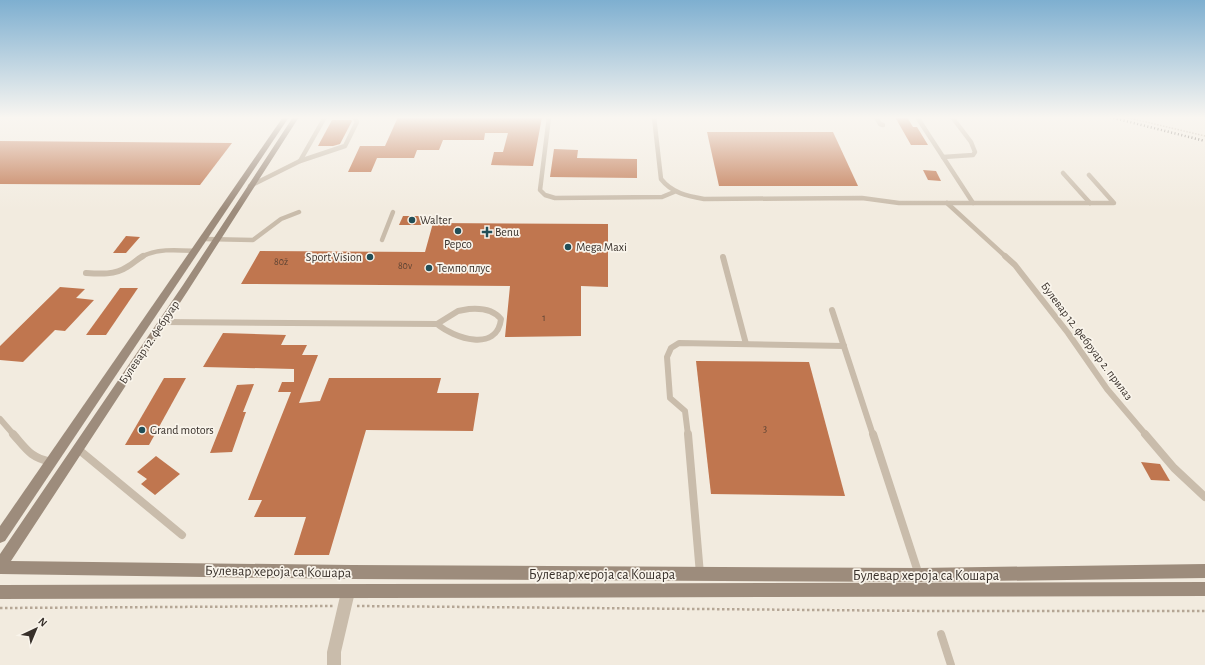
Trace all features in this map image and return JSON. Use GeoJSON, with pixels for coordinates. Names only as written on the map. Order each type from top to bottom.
{"type":"FeatureCollection","features":[{"type":"Feature","properties":{"kind":"main road","name":"Булевар 12. фебруар"},"geometry":{"type":"LineString","coordinates":[[0,537],[265,148]]}},
{"type":"Feature","properties":{"kind":"main road","name":"Булевар 12. фебруар"},"geometry":{"type":"LineString","coordinates":[[0,567],[275,148]]}},
{"type":"Feature","properties":{"kind":"main road","name":"Булевар хероја са Кошара"},"geometry":{"type":"LineString","coordinates":[[0,567],[83,570],[919,575],[1205,571]]}},
{"type":"Feature","properties":{"kind":"main road","name":"Булевар хероја са Кошара"},"geometry":{"type":"LineString","coordinates":[[0,592],[346,599],[924,588],[1205,589]]}},
{"type":"Feature","properties":{"kind":"street"},"geometry":{"type":"LineString","coordinates":[[334,665],[334,652],[346,599]]}},
{"type":"Feature","properties":{"kind":"lane"},"geometry":{"type":"LineString","coordinates":[[300,162],[308,148]]}},
{"type":"Feature","properties":{"kind":"lane"},"geometry":{"type":"LineString","coordinates":[[250,186],[300,162],[339,148]]}},
{"type":"Feature","properties":{"kind":"lane"},"geometry":{"type":"LineString","coordinates":[[545,148],[540,190],[545,195],[555,198],[662,197],[674,192]]}},
{"type":"Feature","properties":{"kind":"lane"},"geometry":{"type":"LineString","coordinates":[[658,148],[661,179],[665,185],[674,192],[685,196],[704,199],[862,198],[899,203],[1114,203],[1089,175]]}},
{"type":"Feature","properties":{"kind":"lane"},"geometry":{"type":"LineString","coordinates":[[937,148],[973,203]]}},
{"type":"Feature","properties":{"kind":"lane"},"geometry":{"type":"LineString","coordinates":[[943,157],[973,155],[975,152],[973,148]]}},
{"type":"Feature","properties":{"kind":"lane"},"geometry":{"type":"LineString","coordinates":[[1063,173],[1090,203]]}},
{"type":"Feature","properties":{"kind":"lane","name":"Булевар 12. фебруар 2. прилаз"},"geometry":{"type":"LineString","coordinates":[[947,203],[1015,265],[1068,333],[1107,389],[1174,468],[1205,497]]}},
{"type":"Feature","properties":{"kind":"lane"},"geometry":{"type":"LineString","coordinates":[[204,239],[253,240],[281,219],[299,212]]}},
{"type":"Feature","properties":{"kind":"lane"},"geometry":{"type":"LineString","coordinates":[[382,240],[393,212]]}},
{"type":"Feature","properties":{"kind":"lane"},"geometry":{"type":"LineString","coordinates":[[86,272],[102,274],[114,272],[126,268],[140,257],[148,254],[177,250],[196,251]]}},
{"type":"Feature","properties":{"kind":"lane"},"geometry":{"type":"LineString","coordinates":[[723,257],[746,344]]}},
{"type":"Feature","properties":{"kind":"lane"},"geometry":{"type":"LineString","coordinates":[[162,322],[437,324],[463,310],[488,309],[498,314],[502,319],[499,330],[488,338],[463,339],[450,334],[437,324]]}},
{"type":"Feature","properties":{"kind":"lane"},"geometry":{"type":"LineString","coordinates":[[832,310],[919,575]]}},
{"type":"Feature","properties":{"kind":"lane"},"geometry":{"type":"LineString","coordinates":[[700,574],[686,417],[685,411],[670,398],[668,352],[679,343],[844,346]]}},
{"type":"Feature","properties":{"kind":"lane"},"geometry":{"type":"LineString","coordinates":[[0,419],[30,454],[39,459],[51,462]]}},
{"type":"Feature","properties":{"kind":"lane"},"geometry":{"type":"LineString","coordinates":[[78,449],[182,535]]}},
{"type":"Feature","properties":{"kind":"lane"},"geometry":{"type":"LineString","coordinates":[[941,634],[951,665]]}},
{"type":"Feature","properties":{"kind":"path"},"geometry":{"type":"LineString","coordinates":[[0,608],[346,599],[938,611],[1205,611]]}},
{"type":"Feature","properties":{"kind":"building"},"geometry":{"type":"Polygon","coordinates":[[[0,148],[228,148],[200,185],[0,184],[0,148]]]}},
{"type":"Feature","properties":{"kind":"building"},"geometry":{"type":"Polygon","coordinates":[[[359,148],[440,148],[439,150],[417,150],[414,158],[377,158],[371,172],[348,172],[359,148]]]}},
{"type":"Feature","properties":{"kind":"building"},"geometry":{"type":"Polygon","coordinates":[[[504,148],[536,148],[533,166],[491,165],[494,152],[503,152],[504,148]]]}},
{"type":"Feature","properties":{"kind":"building"},"geometry":{"type":"Polygon","coordinates":[[[711,148],[840,148],[858,186],[719,186],[711,148]]]}},
{"type":"Feature","properties":{"kind":"building"},"geometry":{"type":"Polygon","coordinates":[[[554,149],[578,150],[577,158],[637,159],[637,178],[550,177],[554,149]]]}},
{"type":"Feature","properties":{"kind":"building"},"geometry":{"type":"Polygon","coordinates":[[[923,170],[936,171],[941,181],[928,180],[923,170]]]}},
{"type":"Feature","properties":{"kind":"building","name":"Walter"},"geometry":{"type":"Polygon","coordinates":[[[403,216],[424,216],[422,225],[399,225],[403,216]]]}},
{"type":"Feature","properties":{"kind":"building","name":"Темпо плус"},"geometry":{"type":"Polygon","coordinates":[[[433,223],[608,224],[608,287],[581,286],[581,336],[505,337],[510,286],[241,284],[260,251],[425,252],[433,223]]]}},
{"type":"Feature","properties":{"kind":"building"},"geometry":{"type":"Polygon","coordinates":[[[126,236],[140,237],[126,253],[113,253],[126,236]]]}},
{"type":"Feature","properties":{"kind":"building"},"geometry":{"type":"Polygon","coordinates":[[[60,287],[85,289],[76,298],[94,300],[65,331],[55,330],[23,362],[0,360],[0,346],[60,287]]]}},
{"type":"Feature","properties":{"kind":"building"},"geometry":{"type":"Polygon","coordinates":[[[120,288],[138,288],[106,335],[86,335],[120,288]]]}},
{"type":"Feature","properties":{"kind":"building"},"geometry":{"type":"Polygon","coordinates":[[[223,333],[286,335],[281,345],[307,345],[302,355],[318,355],[299,403],[320,401],[329,378],[441,378],[437,393],[479,393],[473,431],[366,430],[329,555],[294,555],[306,517],[254,517],[262,500],[248,500],[291,392],[278,392],[282,382],[294,382],[294,369],[203,367],[223,333]]]}},
{"type":"Feature","properties":{"kind":"building"},"geometry":{"type":"Polygon","coordinates":[[[696,361],[809,362],[845,496],[711,494],[696,361]]]}},
{"type":"Feature","properties":{"kind":"building"},"geometry":{"type":"Polygon","coordinates":[[[164,378],[186,378],[149,445],[125,445],[164,378]]]}},
{"type":"Feature","properties":{"kind":"building"},"geometry":{"type":"Polygon","coordinates":[[[254,384],[243,412],[246,412],[232,452],[210,453],[237,385],[254,384]]]}},
{"type":"Feature","properties":{"kind":"building"},"geometry":{"type":"Polygon","coordinates":[[[156,456],[180,474],[155,495],[141,484],[147,479],[137,472],[156,456]]]}},
{"type":"Feature","properties":{"kind":"building"},"geometry":{"type":"Polygon","coordinates":[[[1141,462],[1160,464],[1170,481],[1151,480],[1141,462]]]}},
{"type":"Feature","properties":{"kind":"place","name":"Walter"},"geometry":{"type":"Point","coordinates":[412,220]}},
{"type":"Feature","properties":{"kind":"place","name":"Pepco"},"geometry":{"type":"Point","coordinates":[458,231]}},
{"type":"Feature","properties":{"kind":"place","name":"Benu"},"geometry":{"type":"Point","coordinates":[487,232]}},
{"type":"Feature","properties":{"kind":"place","name":"Mega Maxi"},"geometry":{"type":"Point","coordinates":[568,247]}},
{"type":"Feature","properties":{"kind":"place","name":"Sport Vision"},"geometry":{"type":"Point","coordinates":[370,257]}},
{"type":"Feature","properties":{"kind":"place","name":"Темпо плус"},"geometry":{"type":"Point","coordinates":[429,268]}},
{"type":"Feature","properties":{"kind":"place","name":"Grand motors"},"geometry":{"type":"Point","coordinates":[142,430]}}]}
